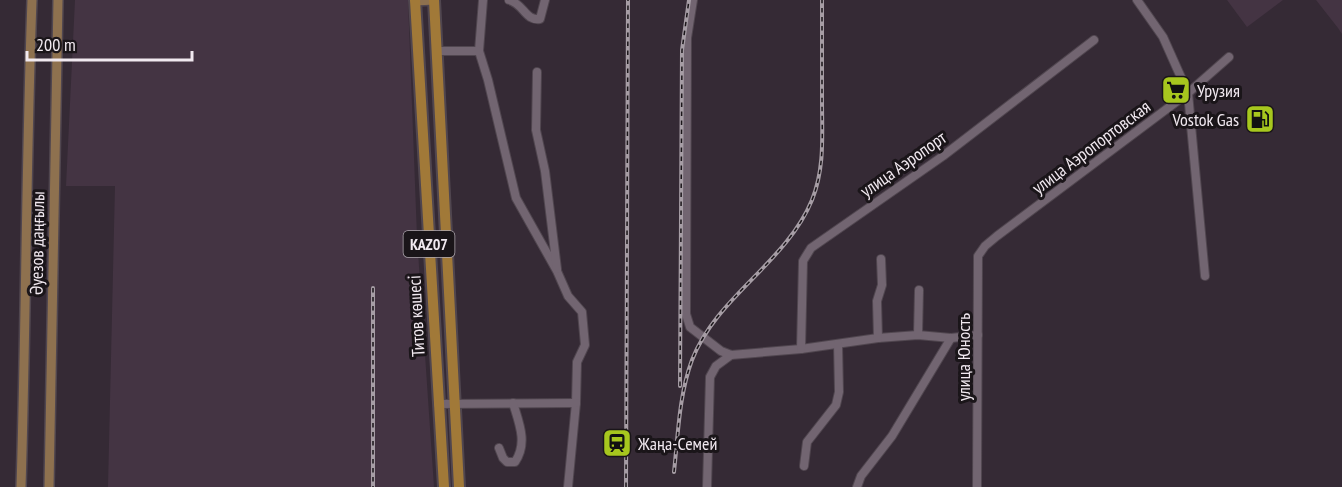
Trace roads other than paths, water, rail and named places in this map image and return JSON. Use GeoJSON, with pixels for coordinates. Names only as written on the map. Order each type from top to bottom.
{"type":"FeatureCollection","features":[{"type":"Feature","properties":{"kind":"highway","name":"Титов көшесі"},"geometry":{"type":"LineString","coordinates":[[415,0],[444,487]]}},
{"type":"Feature","properties":{"kind":"highway","name":"Титов көшесі"},"geometry":{"type":"LineString","coordinates":[[434,0],[459,487]]}},
{"type":"Feature","properties":{"kind":"main road","name":"Әуезов даңғылы"},"geometry":{"type":"LineString","coordinates":[[21,487],[26,352],[28,116],[32,0]]}},
{"type":"Feature","properties":{"kind":"main road","name":"Әуезов даңғылы"},"geometry":{"type":"LineString","coordinates":[[50,487],[58,0]]}},
{"type":"Feature","properties":{"kind":"main road"},"geometry":{"type":"LineString","coordinates":[[415,0],[434,0]]}},
{"type":"Feature","properties":{"kind":"street"},"geometry":{"type":"LineString","coordinates":[[483,0],[479,51],[516,198],[557,271],[568,296],[582,312],[585,345],[577,362],[576,403],[568,487]]}},
{"type":"Feature","properties":{"kind":"street"},"geometry":{"type":"LineString","coordinates":[[509,0],[518,2],[530,18],[537,20],[542,15],[545,0]]}},
{"type":"Feature","properties":{"kind":"street"},"geometry":{"type":"LineString","coordinates":[[693,0],[687,38],[686,314],[690,327],[731,356]]}},
{"type":"Feature","properties":{"kind":"street"},"geometry":{"type":"LineString","coordinates":[[1137,0],[1163,37],[1188,93],[1205,276]]}},
{"type":"Feature","properties":{"kind":"street","name":"улица Аэропорт"},"geometry":{"type":"LineString","coordinates":[[801,349],[803,261],[811,248],[943,156],[1094,40]]}},
{"type":"Feature","properties":{"kind":"street"},"geometry":{"type":"LineString","coordinates":[[437,51],[479,51]]}},
{"type":"Feature","properties":{"kind":"street","name":"улица Аэропортовская"},"geometry":{"type":"LineString","coordinates":[[998,236],[1188,93],[1229,57]]}},
{"type":"Feature","properties":{"kind":"street"},"geometry":{"type":"LineString","coordinates":[[537,72],[536,130],[545,171],[557,271]]}},
{"type":"Feature","properties":{"kind":"street","name":"улица Юность"},"geometry":{"type":"LineString","coordinates":[[977,487],[978,256],[985,246],[998,236]]}},
{"type":"Feature","properties":{"kind":"street"},"geometry":{"type":"LineString","coordinates":[[878,338],[877,301],[882,285],[881,259]]}},
{"type":"Feature","properties":{"kind":"street"},"geometry":{"type":"LineString","coordinates":[[918,335],[919,290]]}},
{"type":"Feature","properties":{"kind":"street"},"geometry":{"type":"LineString","coordinates":[[707,487],[710,377],[716,366],[731,356],[878,338],[918,335],[951,338],[978,336]]}},
{"type":"Feature","properties":{"kind":"street"},"geometry":{"type":"LineString","coordinates":[[857,487],[861,476],[892,436],[951,338]]}},
{"type":"Feature","properties":{"kind":"street"},"geometry":{"type":"LineString","coordinates":[[804,466],[810,436],[824,423],[836,405],[839,392],[838,344]]}},
{"type":"Feature","properties":{"kind":"street"},"geometry":{"type":"LineString","coordinates":[[500,448],[507,462],[515,462],[522,445],[522,436],[513,403]]}},
{"type":"Feature","properties":{"kind":"street"},"geometry":{"type":"LineString","coordinates":[[438,404],[576,403]]}},
{"type":"Feature","properties":{"kind":"railway"},"geometry":{"type":"LineString","coordinates":[[626,487],[628,0]]}},
{"type":"Feature","properties":{"kind":"railway"},"geometry":{"type":"LineString","coordinates":[[680,386],[682,50],[689,0]]}},
{"type":"Feature","properties":{"kind":"railway"},"geometry":{"type":"LineString","coordinates":[[674,472],[684,387],[692,360],[703,337],[734,298],[786,243],[800,222],[816,188],[821,163],[822,138],[822,0]]}},
{"type":"Feature","properties":{"kind":"railway"},"geometry":{"type":"LineString","coordinates":[[373,288],[373,487]]}},
{"type":"Feature","properties":{"kind":"place","name":"Урузия"},"geometry":{"type":"Point","coordinates":[1176,90]}},
{"type":"Feature","properties":{"kind":"place","name":"Vostok Gas"},"geometry":{"type":"Point","coordinates":[1260,119]}},
{"type":"Feature","properties":{"kind":"place","name":"Жаңа-Семей"},"geometry":{"type":"Point","coordinates":[617,443]}}]}
